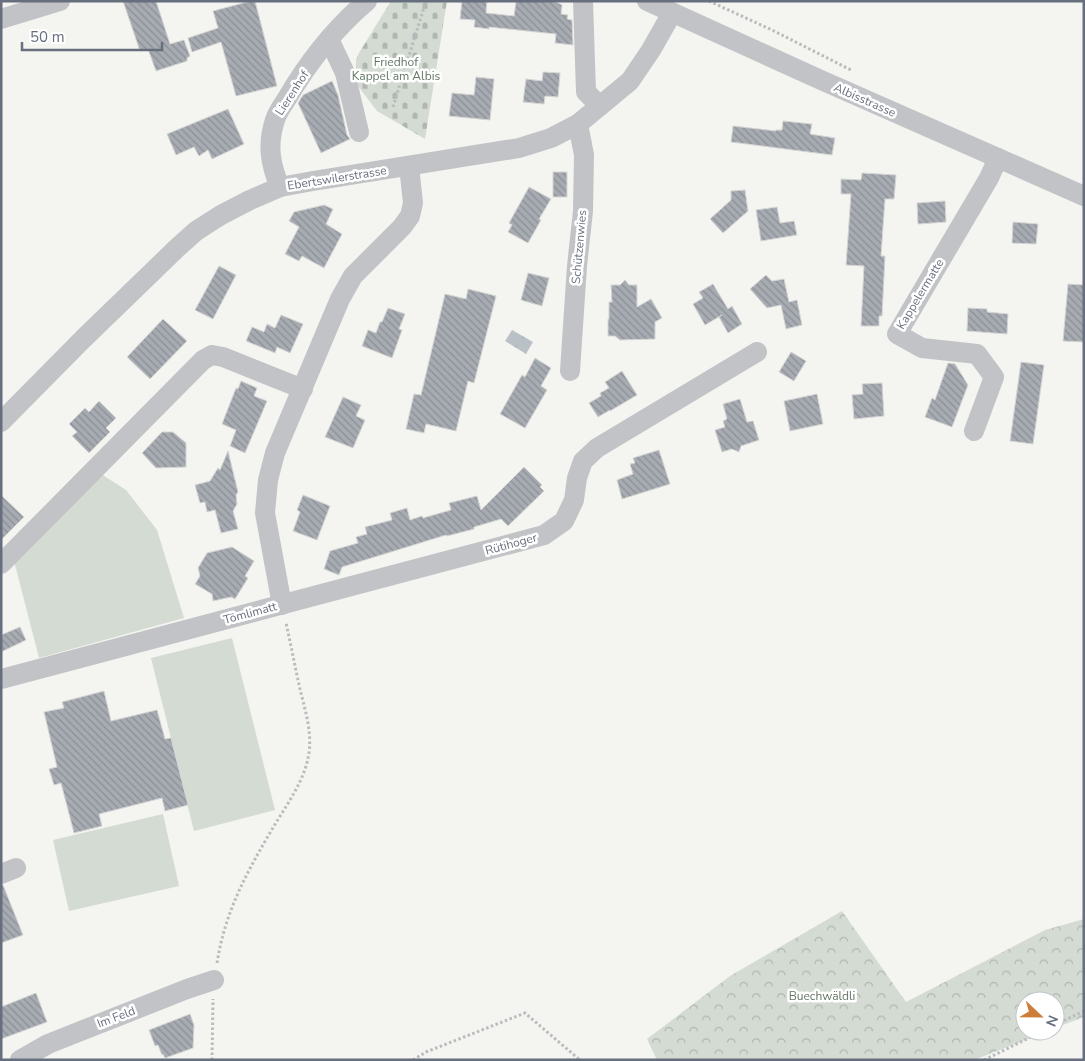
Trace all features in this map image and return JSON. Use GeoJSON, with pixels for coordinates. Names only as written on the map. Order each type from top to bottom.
{"type":"FeatureCollection","features":[{"type":"Feature","properties":{"kind":"street"},"geometry":{"type":"LineString","coordinates":[[1,19],[60,1]]}},
{"type":"Feature","properties":{"kind":"street"},"geometry":{"type":"LineString","coordinates":[[583,1],[586,92],[600,106]]}},
{"type":"Feature","properties":{"kind":"street","name":"Albisstrasse"},"geometry":{"type":"LineString","coordinates":[[647,1],[1084,196]]}},
{"type":"Feature","properties":{"kind":"street","name":"Lierenhof"},"geometry":{"type":"LineString","coordinates":[[280,188],[271,162],[270,142],[275,118],[293,88],[355,5]]}},
{"type":"Feature","properties":{"kind":"street","name":"Ebertswilerstrasse"},"geometry":{"type":"LineString","coordinates":[[1,422],[177,248],[196,231],[221,215],[250,200],[280,188],[519,148],[551,138],[578,124],[630,81],[652,50],[672,13]]}},
{"type":"Feature","properties":{"kind":"street"},"geometry":{"type":"LineString","coordinates":[[329,39],[345,73],[359,132]]}},
{"type":"Feature","properties":{"kind":"street","name":"Schützenwies"},"geometry":{"type":"LineString","coordinates":[[570,371],[577,266],[583,211],[584,155],[578,124]]}},
{"type":"Feature","properties":{"kind":"street","name":"Kappelermatte"},"geometry":{"type":"LineString","coordinates":[[974,431],[994,377],[977,354],[922,348],[897,334],[989,178],[998,158]]}},
{"type":"Feature","properties":{"kind":"street","name":"Tömlimatt"},"geometry":{"type":"LineString","coordinates":[[1,679],[282,605],[265,513],[268,480],[276,453],[340,299],[353,276],[402,227],[410,216],[413,203],[409,166]]}},
{"type":"Feature","properties":{"kind":"street","name":"Rütihoger"},"geometry":{"type":"LineString","coordinates":[[282,605],[544,535],[564,522],[574,500],[577,478],[583,461],[597,448],[757,352]]}},
{"type":"Feature","properties":{"kind":"street"},"geometry":{"type":"LineString","coordinates":[[1,564],[202,360],[212,355],[223,357],[303,389]]}},
{"type":"Feature","properties":{"kind":"street","name":"Im Feld"},"geometry":{"type":"LineString","coordinates":[[20,1060],[48,1044],[214,980]]}},
{"type":"Feature","properties":{"kind":"path"},"geometry":{"type":"LineString","coordinates":[[393,107],[426,1]]}},
{"type":"Feature","properties":{"kind":"path"},"geometry":{"type":"LineString","coordinates":[[709,1],[857,73]]}},
{"type":"Feature","properties":{"kind":"path"},"geometry":{"type":"LineString","coordinates":[[212,1060],[214,980],[226,922],[248,870],[304,772],[309,753],[309,729],[282,605]]}},
{"type":"Feature","properties":{"kind":"path"},"geometry":{"type":"LineString","coordinates":[[1065,1020],[1084,1011]]}},
{"type":"Feature","properties":{"kind":"path"},"geometry":{"type":"LineString","coordinates":[[413,1060],[426,1052],[525,1013],[580,1060]]}},
{"type":"Feature","properties":{"kind":"path"},"geometry":{"type":"LineString","coordinates":[[984,1060],[1023,1041]]}},
{"type":"Feature","properties":{"kind":"green space","name":"Friedhof Kappel am Albis"},"geometry":{"type":"Polygon","coordinates":[[[391,1],[447,1],[425,139],[377,111],[358,86],[356,60],[391,1]]]}},
{"type":"Feature","properties":{"kind":"green space"},"geometry":{"type":"Polygon","coordinates":[[[98,472],[126,490],[157,530],[184,618],[39,658],[13,557],[98,472]]]}},
{"type":"Feature","properties":{"kind":"green space"},"geometry":{"type":"Polygon","coordinates":[[[232,638],[275,810],[194,831],[151,658],[232,638]]]}},
{"type":"Feature","properties":{"kind":"green space"},"geometry":{"type":"Polygon","coordinates":[[[163,814],[179,886],[69,911],[53,840],[163,814]]]}},
{"type":"Feature","properties":{"kind":"green space","name":"Buechwäldli"},"geometry":{"type":"Polygon","coordinates":[[[842,911],[906,1002],[1045,930],[1084,919],[1084,1017],[1065,1024],[1065,991],[1015,991],[1015,1041],[1022,1041],[974,1060],[657,1060],[647,1039],[730,976],[842,911]]]}},
{"type":"Feature","properties":{"kind":"water"},"geometry":{"type":"Polygon","coordinates":[[[512,330],[533,342],[526,354],[505,341],[512,330]]]}},
{"type":"Feature","properties":{"kind":"building"},"geometry":{"type":"Polygon","coordinates":[[[123,1],[156,1],[170,44],[184,40],[190,56],[187,58],[187,61],[156,71],[148,49],[140,51],[123,1]]]}},
{"type":"Feature","properties":{"kind":"building"},"geometry":{"type":"Polygon","coordinates":[[[255,1],[277,86],[236,96],[221,42],[192,52],[188,38],[218,28],[213,11],[255,1]]]}},
{"type":"Feature","properties":{"kind":"building"},"geometry":{"type":"Polygon","coordinates":[[[462,1],[487,1],[486,13],[514,16],[516,1],[554,1],[562,5],[561,14],[568,15],[567,19],[572,20],[573,45],[555,43],[556,34],[474,27],[475,20],[460,19],[462,1]]]}},
{"type":"Feature","properties":{"kind":"building"},"geometry":{"type":"Polygon","coordinates":[[[543,72],[560,73],[558,97],[545,96],[544,104],[523,102],[526,79],[542,81],[543,72]]]}},
{"type":"Feature","properties":{"kind":"building"},"geometry":{"type":"Polygon","coordinates":[[[476,77],[494,79],[490,120],[449,116],[452,93],[474,95],[476,77]]]}},
{"type":"Feature","properties":{"kind":"building"},"geometry":{"type":"Polygon","coordinates":[[[332,81],[338,95],[347,135],[350,139],[321,153],[298,103],[303,95],[332,81]]]}},
{"type":"Feature","properties":{"kind":"building"},"geometry":{"type":"Polygon","coordinates":[[[228,109],[244,144],[212,159],[208,150],[199,156],[194,147],[176,155],[167,134],[228,109]]]}},
{"type":"Feature","properties":{"kind":"building"},"geometry":{"type":"Polygon","coordinates":[[[783,121],[812,124],[810,134],[835,138],[832,155],[731,142],[733,126],[776,131],[782,130],[783,121]]]}},
{"type":"Feature","properties":{"kind":"building"},"geometry":{"type":"Polygon","coordinates":[[[553,172],[567,172],[567,197],[553,197],[553,172]]]}},
{"type":"Feature","properties":{"kind":"building"},"geometry":{"type":"Polygon","coordinates":[[[862,173],[896,175],[894,199],[885,199],[881,256],[885,256],[882,316],[879,316],[879,326],[861,326],[864,266],[846,265],[851,194],[841,194],[841,179],[861,180],[862,173]]]}},
{"type":"Feature","properties":{"kind":"building"},"geometry":{"type":"Polygon","coordinates":[[[529,187],[551,199],[528,243],[508,232],[512,225],[509,223],[529,187]]]}},
{"type":"Feature","properties":{"kind":"building"},"geometry":{"type":"Polygon","coordinates":[[[745,190],[748,211],[723,233],[710,219],[731,200],[731,191],[745,190]]]}},
{"type":"Feature","properties":{"kind":"building"},"geometry":{"type":"Polygon","coordinates":[[[945,201],[946,222],[918,224],[917,203],[945,201]]]}},
{"type":"Feature","properties":{"kind":"building"},"geometry":{"type":"Polygon","coordinates":[[[324,205],[333,209],[326,224],[342,234],[324,268],[302,256],[299,261],[285,254],[299,227],[289,221],[294,212],[324,205]]]}},
{"type":"Feature","properties":{"kind":"building"},"geometry":{"type":"Polygon","coordinates":[[[777,207],[780,223],[794,221],[797,235],[761,241],[756,210],[777,207]]]}},
{"type":"Feature","properties":{"kind":"building"},"geometry":{"type":"Polygon","coordinates":[[[1013,222],[1038,224],[1036,244],[1012,243],[1013,222]]]}},
{"type":"Feature","properties":{"kind":"building"},"geometry":{"type":"Polygon","coordinates":[[[219,266],[236,275],[213,319],[195,310],[219,266]]]}},
{"type":"Feature","properties":{"kind":"building"},"geometry":{"type":"Polygon","coordinates":[[[528,273],[549,278],[542,306],[521,300],[528,273]]]}},
{"type":"Feature","properties":{"kind":"building"},"geometry":{"type":"Polygon","coordinates":[[[766,275],[772,281],[784,279],[789,302],[797,300],[802,325],[786,329],[781,305],[767,308],[750,289],[766,275]]]}},
{"type":"Feature","properties":{"kind":"building"},"geometry":{"type":"Polygon","coordinates":[[[625,280],[629,285],[637,285],[637,307],[651,299],[662,318],[655,322],[655,339],[620,340],[615,336],[608,336],[609,302],[612,302],[611,285],[620,285],[625,280]]]}},
{"type":"Feature","properties":{"kind":"building"},"geometry":{"type":"Polygon","coordinates":[[[713,284],[728,309],[732,306],[742,324],[728,333],[719,317],[722,315],[705,325],[693,304],[703,298],[699,292],[713,284]]]}},
{"type":"Feature","properties":{"kind":"building"},"geometry":{"type":"Polygon","coordinates":[[[1068,284],[1084,285],[1084,342],[1063,341],[1068,284]]]}},
{"type":"Feature","properties":{"kind":"building"},"geometry":{"type":"Polygon","coordinates":[[[468,289],[496,296],[474,383],[468,381],[456,431],[426,424],[424,433],[406,429],[414,394],[421,395],[445,294],[466,299],[468,289]]]}},
{"type":"Feature","properties":{"kind":"building"},"geometry":{"type":"Polygon","coordinates":[[[388,308],[405,314],[399,329],[402,330],[392,358],[362,346],[368,330],[376,333],[388,308]]]}},
{"type":"Feature","properties":{"kind":"building"},"geometry":{"type":"Polygon","coordinates":[[[968,308],[987,309],[987,312],[1008,314],[1007,334],[967,331],[968,308]]]}},
{"type":"Feature","properties":{"kind":"building"},"geometry":{"type":"Polygon","coordinates":[[[281,315],[303,324],[290,353],[277,347],[275,353],[246,341],[252,327],[264,332],[267,324],[275,328],[281,315]]]}},
{"type":"Feature","properties":{"kind":"building"},"geometry":{"type":"Polygon","coordinates":[[[163,319],[187,341],[150,379],[127,357],[163,319]]]}},
{"type":"Feature","properties":{"kind":"building"},"geometry":{"type":"Polygon","coordinates":[[[791,352],[806,361],[794,381],[779,372],[791,352]]]}},
{"type":"Feature","properties":{"kind":"building"},"geometry":{"type":"Polygon","coordinates":[[[535,358],[551,368],[541,386],[547,390],[525,428],[500,414],[522,375],[525,377],[535,358]]]}},
{"type":"Feature","properties":{"kind":"building"},"geometry":{"type":"Polygon","coordinates":[[[1021,362],[1044,365],[1033,444],[1010,441],[1021,362]]]}},
{"type":"Feature","properties":{"kind":"building"},"geometry":{"type":"Polygon","coordinates":[[[948,363],[955,364],[968,385],[952,427],[925,417],[932,398],[935,400],[948,363]]]}},
{"type":"Feature","properties":{"kind":"building"},"geometry":{"type":"Polygon","coordinates":[[[622,371],[637,395],[598,417],[589,403],[601,396],[600,393],[609,388],[605,382],[622,371]]]}},
{"type":"Feature","properties":{"kind":"building"},"geometry":{"type":"Polygon","coordinates":[[[241,381],[257,388],[254,396],[267,401],[245,453],[230,446],[236,430],[222,424],[236,388],[238,389],[241,381]]]}},
{"type":"Feature","properties":{"kind":"building"},"geometry":{"type":"Polygon","coordinates":[[[882,383],[884,416],[854,419],[852,395],[863,394],[862,384],[882,383]]]}},
{"type":"Feature","properties":{"kind":"building"},"geometry":{"type":"Polygon","coordinates":[[[817,394],[823,424],[790,431],[784,401],[817,394]]]}},
{"type":"Feature","properties":{"kind":"building"},"geometry":{"type":"Polygon","coordinates":[[[343,397],[361,405],[356,416],[365,420],[353,448],[325,437],[343,397]]]}},
{"type":"Feature","properties":{"kind":"building"},"geometry":{"type":"Polygon","coordinates":[[[740,399],[747,422],[753,421],[759,440],[741,446],[739,452],[732,449],[722,452],[715,430],[725,427],[723,421],[727,419],[723,404],[740,399]]]}},
{"type":"Feature","properties":{"kind":"building"},"geometry":{"type":"Polygon","coordinates":[[[99,401],[116,418],[106,428],[110,432],[89,453],[72,436],[77,432],[69,424],[85,408],[89,412],[99,401]]]}},
{"type":"Feature","properties":{"kind":"building"},"geometry":{"type":"Polygon","coordinates":[[[162,432],[173,432],[186,443],[186,467],[156,468],[142,453],[162,432]]]}},
{"type":"Feature","properties":{"kind":"building"},"geometry":{"type":"Polygon","coordinates":[[[659,450],[670,484],[622,499],[617,480],[633,474],[630,464],[635,463],[633,458],[659,450]]]}},
{"type":"Feature","properties":{"kind":"building"},"geometry":{"type":"Polygon","coordinates":[[[228,451],[238,492],[236,495],[237,504],[233,511],[238,529],[221,533],[215,510],[207,512],[205,502],[200,503],[195,485],[210,481],[218,468],[220,470],[228,451]]]}},
{"type":"Feature","properties":{"kind":"building"},"geometry":{"type":"Polygon","coordinates":[[[524,467],[542,485],[540,487],[544,491],[508,526],[501,519],[474,527],[474,529],[446,535],[342,567],[339,575],[324,569],[330,551],[358,543],[356,537],[367,534],[365,527],[392,520],[390,513],[407,508],[410,520],[422,516],[423,518],[451,510],[449,503],[477,496],[481,510],[524,467]]]}},
{"type":"Feature","properties":{"kind":"building"},"geometry":{"type":"Polygon","coordinates":[[[1,495],[24,517],[1,540],[1,495]]]}},
{"type":"Feature","properties":{"kind":"building"},"geometry":{"type":"Polygon","coordinates":[[[303,495],[330,506],[317,540],[293,531],[300,512],[297,510],[303,495]]]}},
{"type":"Feature","properties":{"kind":"building"},"geometry":{"type":"Polygon","coordinates":[[[232,547],[254,561],[245,576],[248,578],[235,599],[231,597],[213,601],[212,594],[195,584],[200,576],[198,568],[207,553],[232,547]]]}},
{"type":"Feature","properties":{"kind":"building"},"geometry":{"type":"Polygon","coordinates":[[[20,627],[26,640],[1,652],[1,635],[20,627]]]}},
{"type":"Feature","properties":{"kind":"building"},"geometry":{"type":"Polygon","coordinates":[[[104,691],[111,721],[157,710],[165,739],[171,738],[188,805],[165,811],[162,798],[99,814],[102,826],[74,833],[61,783],[54,785],[49,769],[57,767],[44,712],[64,708],[62,702],[104,691]]]}},
{"type":"Feature","properties":{"kind":"building"},"geometry":{"type":"Polygon","coordinates":[[[3,885],[23,935],[1,943],[1,886],[3,885]]]}},
{"type":"Feature","properties":{"kind":"building"},"geometry":{"type":"Polygon","coordinates":[[[36,993],[47,1022],[1,1039],[1,1007],[36,993]]]}},
{"type":"Feature","properties":{"kind":"building"},"geometry":{"type":"Polygon","coordinates":[[[190,1014],[194,1025],[193,1048],[165,1058],[158,1045],[155,1046],[149,1030],[190,1014]]]}}]}
